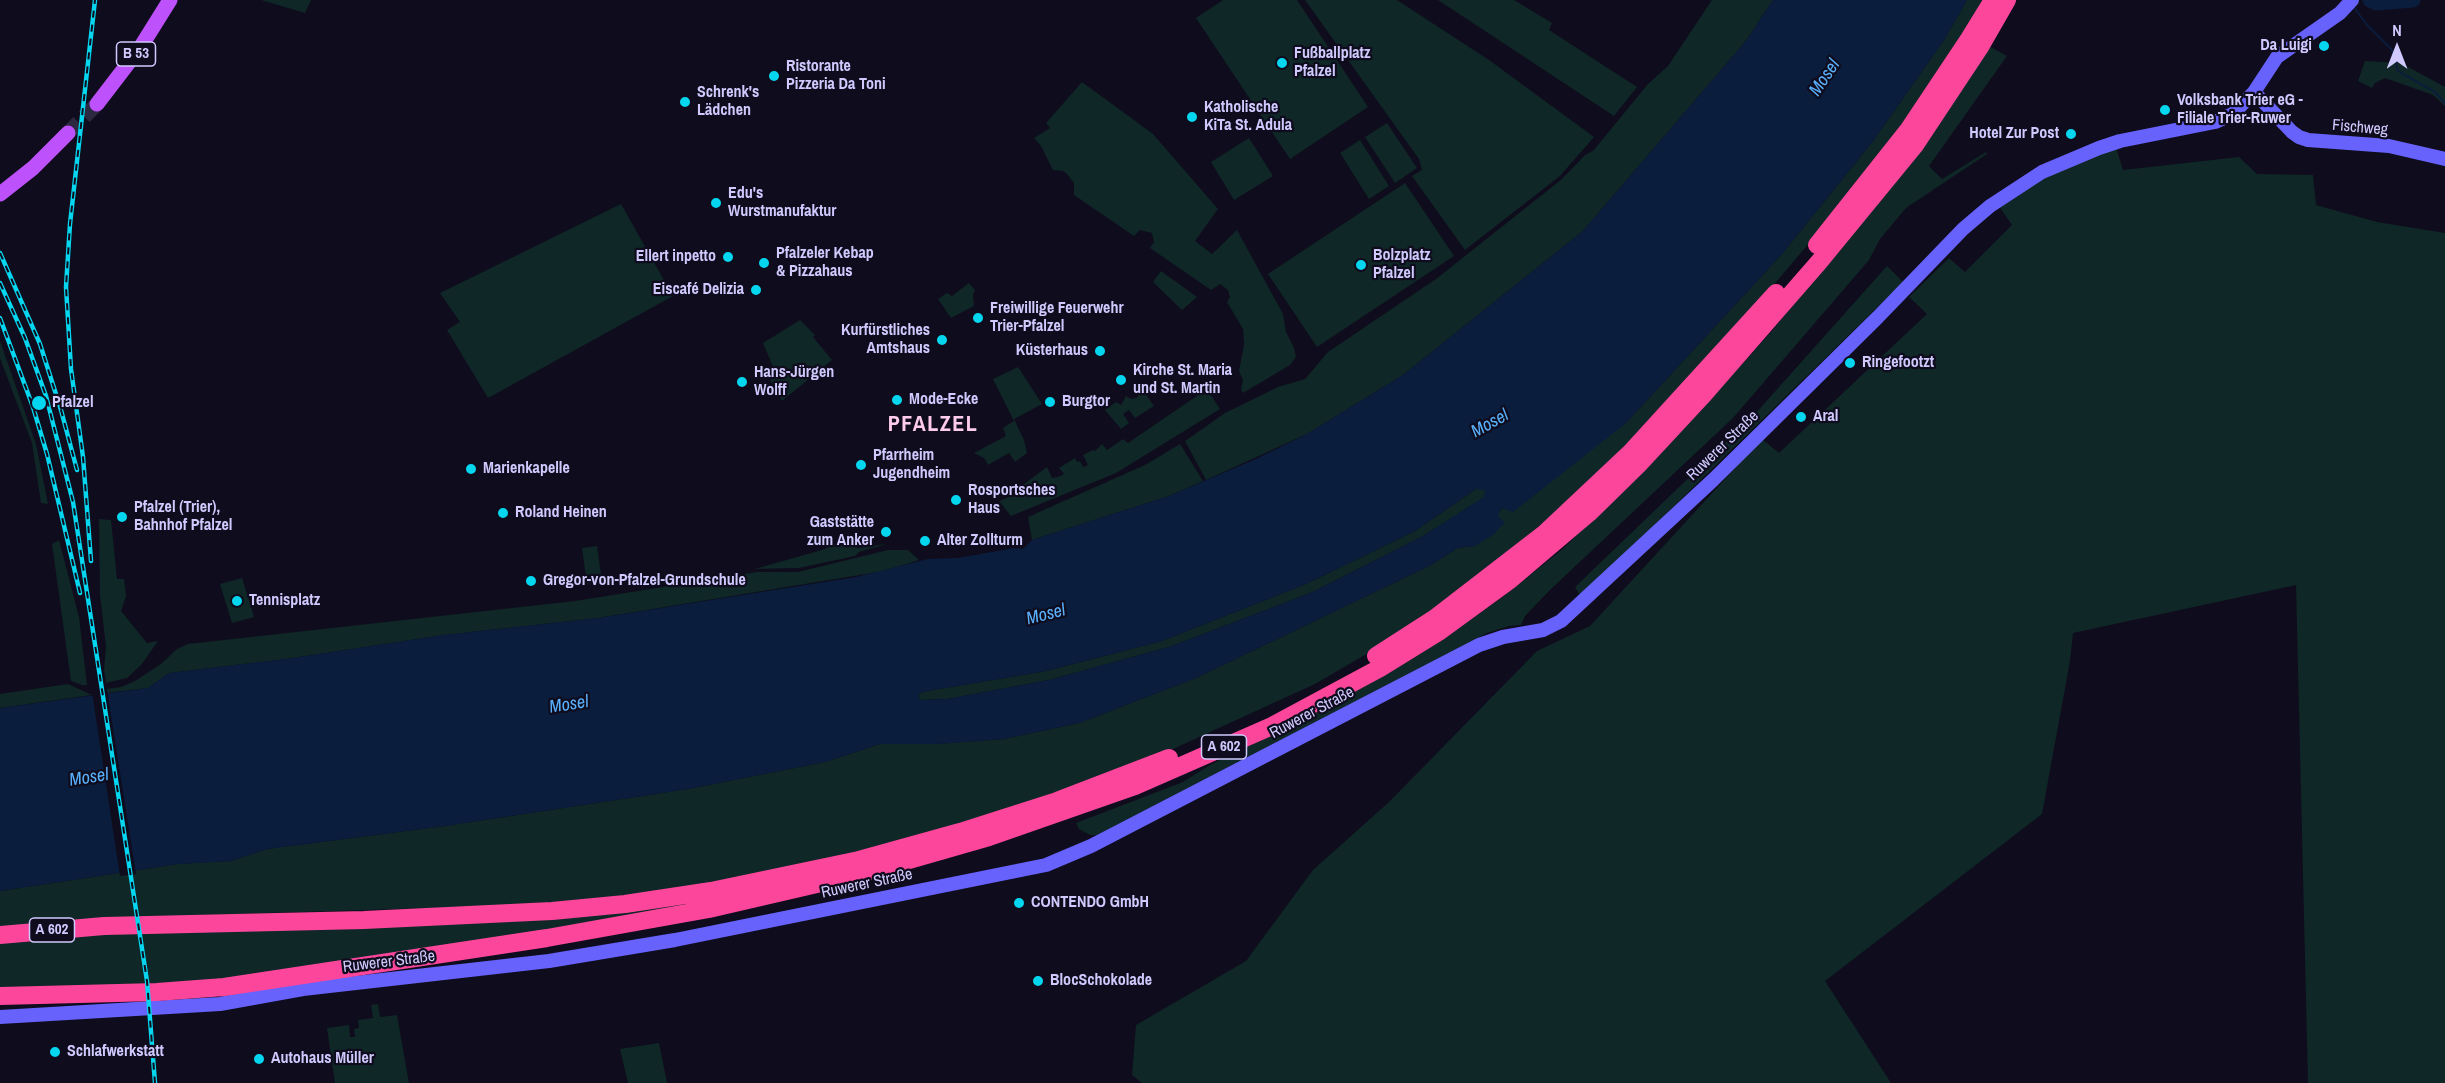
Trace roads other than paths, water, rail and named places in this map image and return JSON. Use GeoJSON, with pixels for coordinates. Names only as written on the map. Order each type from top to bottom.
{"type":"FeatureCollection","features":[{"type":"Feature","properties":{"kind":"highway","name":"A 602"},"geometry":{"type":"LineString","coordinates":[[0,935],[104,927],[364,920],[552,911],[625,904],[711,891],[859,860],[960,832],[1133,773],[1265,716],[1373,658],[1435,618],[1545,533],[1631,452],[1696,383],[1811,253],[1909,129],[1993,0]]}},
{"type":"Feature","properties":{"kind":"highway","name":"A 602"},"geometry":{"type":"LineString","coordinates":[[0,996],[157,992],[246,984],[547,938],[743,902],[901,863],[1040,820],[1135,786],[1272,726],[1380,668],[1440,631],[1510,580],[1589,513],[1638,465],[1704,394],[1812,270],[1915,145],[1980,47],[2007,0]]}},
{"type":"Feature","properties":{"kind":"main road","name":"B 53"},"geometry":{"type":"LineString","coordinates":[[97,104],[133,57],[170,0]]}},
{"type":"Feature","properties":{"kind":"main road","name":"Ruwerer Straße"},"geometry":{"type":"LineString","coordinates":[[0,1017],[220,1004],[303,989],[572,957],[675,940],[1046,865],[1092,846],[1479,645],[1503,637],[1543,630],[1561,621],[1713,480],[1878,317],[1963,229],[1990,206],[2017,186],[2042,172],[2099,148],[2120,141],[2200,126],[2228,117],[2240,109],[2254,92],[2277,57],[2340,13],[2352,0]]}},
{"type":"Feature","properties":{"kind":"main road","name":"Fischweg"},"geometry":{"type":"LineString","coordinates":[[2254,92],[2299,137],[2308,140],[2389,146],[2445,159]]}},
{"type":"Feature","properties":{"kind":"main road"},"geometry":{"type":"LineString","coordinates":[[0,194],[33,168],[68,133]]}},
{"type":"Feature","properties":{"kind":"water","name":"Mosel"},"geometry":{"type":"Polygon","coordinates":[[[1773,0],[1967,0],[1944,40],[1873,141],[1782,254],[1625,424],[1513,512],[1502,508],[1499,518],[1505,522],[1494,534],[1475,546],[1458,548],[1429,566],[1196,678],[1079,723],[1004,739],[937,744],[880,744],[825,762],[688,789],[445,826],[267,849],[231,861],[178,864],[0,891],[0,708],[148,688],[169,673],[286,659],[444,635],[598,618],[856,577],[928,559],[958,558],[1014,548],[1023,549],[1032,540],[1169,496],[1258,458],[1307,434],[1403,375],[1583,231],[1746,41],[1773,0]],[[1476,489],[1415,531],[1306,584],[1162,641],[1046,671],[927,691],[918,694],[920,700],[947,699],[1049,680],[1169,647],[1313,592],[1423,536],[1484,497],[1485,490],[1476,489]]]}},
{"type":"Feature","properties":{"kind":"waterway"},"geometry":{"type":"LineString","coordinates":[[2370,0],[2376,3],[2413,0]]}},
{"type":"Feature","properties":{"kind":"waterway"},"geometry":{"type":"LineString","coordinates":[[2353,6],[2367,25],[2392,50],[2398,71],[2435,92],[2445,103]]}},
{"type":"Feature","properties":{"kind":"tunnel"},"geometry":{"type":"LineString","coordinates":[[68,133],[97,104]]}},
{"type":"Feature","properties":{"kind":"railway"},"geometry":{"type":"LineString","coordinates":[[91,561],[83,457],[71,369],[66,287],[70,224],[95,0]]}},
{"type":"Feature","properties":{"kind":"railway"},"geometry":{"type":"LineString","coordinates":[[0,253],[40,344],[77,470]]}},
{"type":"Feature","properties":{"kind":"railway"},"geometry":{"type":"LineString","coordinates":[[0,283],[25,338],[46,396],[73,502],[147,981],[155,1083]]}},
{"type":"Feature","properties":{"kind":"railway"},"geometry":{"type":"LineString","coordinates":[[0,318],[33,407],[47,454],[80,593]]}},
{"type":"Feature","properties":{"kind":"place","name":"Da Luigi"},"geometry":{"type":"Point","coordinates":[2324,46]}},
{"type":"Feature","properties":{"kind":"place","name":"Fußballplatz Pfalzel"},"geometry":{"type":"Point","coordinates":[1282,63]}},
{"type":"Feature","properties":{"kind":"place","name":"Ristorante Pizzeria Da Toni"},"geometry":{"type":"Point","coordinates":[774,76]}},
{"type":"Feature","properties":{"kind":"place","name":"Schrenk's Lädchen"},"geometry":{"type":"Point","coordinates":[685,102]}},
{"type":"Feature","properties":{"kind":"place","name":"Volksbank Trier eG - Filiale Trier-Ruwer"},"geometry":{"type":"Point","coordinates":[2165,110]}},
{"type":"Feature","properties":{"kind":"place","name":"Katholische KiTa St. Adula"},"geometry":{"type":"Point","coordinates":[1192,117]}},
{"type":"Feature","properties":{"kind":"place","name":"Hotel Zur Post"},"geometry":{"type":"Point","coordinates":[2071,134]}},
{"type":"Feature","properties":{"kind":"place","name":"Edu's Wurstmanufaktur"},"geometry":{"type":"Point","coordinates":[716,203]}},
{"type":"Feature","properties":{"kind":"place","name":"Ellert inpetto"},"geometry":{"type":"Point","coordinates":[728,257]}},
{"type":"Feature","properties":{"kind":"place","name":"Pfalzeler Kebap & Pizzahaus"},"geometry":{"type":"Point","coordinates":[764,263]}},
{"type":"Feature","properties":{"kind":"place","name":"Bolzplatz Pfalzel"},"geometry":{"type":"Point","coordinates":[1361,265]}},
{"type":"Feature","properties":{"kind":"place","name":"Eiscafé Delizia"},"geometry":{"type":"Point","coordinates":[756,290]}},
{"type":"Feature","properties":{"kind":"place","name":"Freiwillige Feuerwehr Trier-Pfalzel"},"geometry":{"type":"Point","coordinates":[978,318]}},
{"type":"Feature","properties":{"kind":"place","name":"Kurfürstliches Amtshaus"},"geometry":{"type":"Point","coordinates":[942,340]}},
{"type":"Feature","properties":{"kind":"place","name":"Küsterhaus"},"geometry":{"type":"Point","coordinates":[1100,351]}},
{"type":"Feature","properties":{"kind":"place","name":"Ringefootzt"},"geometry":{"type":"Point","coordinates":[1850,363]}},
{"type":"Feature","properties":{"kind":"place","name":"Kirche St. Maria und St. Martin"},"geometry":{"type":"Point","coordinates":[1121,380]}},
{"type":"Feature","properties":{"kind":"place","name":"Hans-Jürgen Wolff"},"geometry":{"type":"Point","coordinates":[742,382]}},
{"type":"Feature","properties":{"kind":"place","name":"Mode-Ecke"},"geometry":{"type":"Point","coordinates":[897,400]}},
{"type":"Feature","properties":{"kind":"place","name":"Burgtor"},"geometry":{"type":"Point","coordinates":[1050,402]}},
{"type":"Feature","properties":{"kind":"place","name":"Pfalzel"},"geometry":{"type":"Point","coordinates":[39,403]}},
{"type":"Feature","properties":{"kind":"place","name":"Aral"},"geometry":{"type":"Point","coordinates":[1801,417]}},
{"type":"Feature","properties":{"kind":"place","name":"Pfarrheim Jugendheim"},"geometry":{"type":"Point","coordinates":[861,465]}},
{"type":"Feature","properties":{"kind":"place","name":"Marienkapelle"},"geometry":{"type":"Point","coordinates":[471,469]}},
{"type":"Feature","properties":{"kind":"place","name":"Rosportsches Haus"},"geometry":{"type":"Point","coordinates":[956,500]}},
{"type":"Feature","properties":{"kind":"place","name":"Roland Heinen"},"geometry":{"type":"Point","coordinates":[503,513]}},
{"type":"Feature","properties":{"kind":"place","name":"Pfalzel (Trier), Bahnhof Pfalzel"},"geometry":{"type":"Point","coordinates":[122,517]}},
{"type":"Feature","properties":{"kind":"place","name":"Gaststätte zum Anker"},"geometry":{"type":"Point","coordinates":[886,532]}},
{"type":"Feature","properties":{"kind":"place","name":"Alter Zollturm"},"geometry":{"type":"Point","coordinates":[925,541]}},
{"type":"Feature","properties":{"kind":"place","name":"Gregor-von-Pfalzel-Grundschule"},"geometry":{"type":"Point","coordinates":[531,581]}},
{"type":"Feature","properties":{"kind":"place","name":"Tennisplatz"},"geometry":{"type":"Point","coordinates":[237,601]}},
{"type":"Feature","properties":{"kind":"place","name":"CONTENDO GmbH"},"geometry":{"type":"Point","coordinates":[1019,903]}},
{"type":"Feature","properties":{"kind":"place","name":"BlocSchokolade"},"geometry":{"type":"Point","coordinates":[1038,981]}},
{"type":"Feature","properties":{"kind":"place","name":"Schlafwerkstatt"},"geometry":{"type":"Point","coordinates":[55,1052]}},
{"type":"Feature","properties":{"kind":"place","name":"Autohaus Müller"},"geometry":{"type":"Point","coordinates":[259,1059]}},
{"type":"Feature","properties":{"kind":"district","name":"PFALZEL"},"geometry":{"type":"Point","coordinates":[933,425]}}]}
